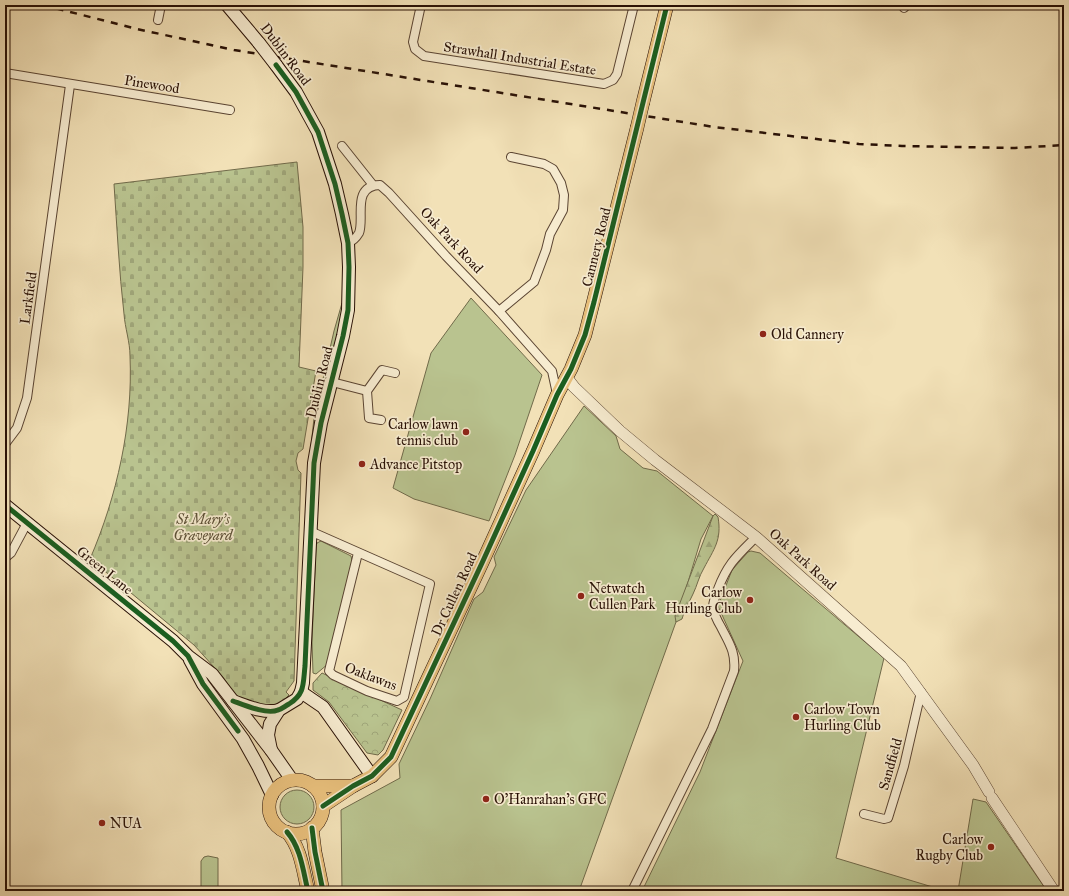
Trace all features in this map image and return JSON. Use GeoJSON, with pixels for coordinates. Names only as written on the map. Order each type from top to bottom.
{"type":"FeatureCollection","features":[{"type":"Feature","properties":{"kind":"main road","name":"Dublin Road"},"geometry":{"type":"LineString","coordinates":[[227,5],[259,43],[296,92],[318,132],[335,184],[348,243],[348,310],[321,423],[314,463],[305,666],[301,692]]}},
{"type":"Feature","properties":{"kind":"main road","name":"Cannery Road"},"geometry":{"type":"LineString","coordinates":[[557,395],[569,374],[585,336],[666,5]]}},
{"type":"Feature","properties":{"kind":"main road","name":"Dr Cullen Road"},"geometry":{"type":"LineString","coordinates":[[322,806],[353,786],[372,776],[391,757],[482,563],[557,395]]}},
{"type":"Feature","properties":{"kind":"main road","name":"Green Lane"},"geometry":{"type":"LineString","coordinates":[[5,505],[173,642],[188,656]]}},
{"type":"Feature","properties":{"kind":"main road"},"geometry":{"type":"LineString","coordinates":[[188,656],[212,674],[271,750],[292,780]]}},
{"type":"Feature","properties":{"kind":"main road"},"geometry":{"type":"LineString","coordinates":[[188,656],[203,684],[243,739],[272,795]]}},
{"type":"Feature","properties":{"kind":"main road"},"geometry":{"type":"LineString","coordinates":[[243,739],[277,711],[297,699],[301,692],[323,707],[372,776]]}},
{"type":"Feature","properties":{"kind":"main road"},"geometry":{"type":"LineString","coordinates":[[233,701],[254,708],[277,711]]}},
{"type":"Feature","properties":{"kind":"main road"},"geometry":{"type":"LineString","coordinates":[[271,750],[268,735],[270,724],[277,711]]}},
{"type":"Feature","properties":{"kind":"main road"},"geometry":{"type":"LineString","coordinates":[[292,780],[307,782],[313,786],[321,798],[322,814],[318,822],[312,828],[296,834],[287,832],[276,825],[271,818],[269,802],[272,795],[277,788],[292,780]]}},
{"type":"Feature","properties":{"kind":"main road"},"geometry":{"type":"LineString","coordinates":[[313,786],[353,786]]}},
{"type":"Feature","properties":{"kind":"main road"},"geometry":{"type":"LineString","coordinates":[[312,828],[323,891]]}},
{"type":"Feature","properties":{"kind":"main road"},"geometry":{"type":"LineString","coordinates":[[287,832],[293,840],[298,854],[308,891]]}},
{"type":"Feature","properties":{"kind":"street"},"geometry":{"type":"LineString","coordinates":[[158,20],[162,5]]}},
{"type":"Feature","properties":{"kind":"street","name":"Strawhall Industrial Estate"},"geometry":{"type":"LineString","coordinates":[[422,5],[413,42],[415,49],[424,56],[604,84],[613,80],[617,74],[634,5]]}},
{"type":"Feature","properties":{"kind":"street","name":"Pinewood"},"geometry":{"type":"LineString","coordinates":[[5,73],[70,85],[230,110]]}},
{"type":"Feature","properties":{"kind":"street","name":"Larkfield"},"geometry":{"type":"LineString","coordinates":[[5,444],[17,428],[27,398],[70,85]]}},
{"type":"Feature","properties":{"kind":"street"},"geometry":{"type":"LineString","coordinates":[[342,146],[373,185],[367,190],[362,198],[359,232],[354,240],[348,243]]}},
{"type":"Feature","properties":{"kind":"street"},"geometry":{"type":"LineString","coordinates":[[499,311],[534,282],[546,250],[550,234],[563,210],[564,195],[560,182],[553,169],[544,164],[511,157]]}},
{"type":"Feature","properties":{"kind":"street","name":"Oak Park Road"},"geometry":{"type":"LineString","coordinates":[[373,185],[380,185],[389,193],[446,256],[499,311],[552,371],[557,395]]}},
{"type":"Feature","properties":{"kind":"street"},"geometry":{"type":"LineString","coordinates":[[381,420],[369,418],[367,391],[382,370],[395,373]]}},
{"type":"Feature","properties":{"kind":"street"},"geometry":{"type":"LineString","coordinates":[[552,371],[569,374]]}},
{"type":"Feature","properties":{"kind":"street","name":"Oak Park Road"},"geometry":{"type":"LineString","coordinates":[[569,374],[574,387],[620,431],[655,460],[756,537],[901,666],[973,765],[1054,891]]}},
{"type":"Feature","properties":{"kind":"street"},"geometry":{"type":"LineString","coordinates":[[332,382],[367,391]]}},
{"type":"Feature","properties":{"kind":"street"},"geometry":{"type":"LineString","coordinates":[[5,558],[12,553],[27,523]]}},
{"type":"Feature","properties":{"kind":"street","name":"Oaklawns"},"geometry":{"type":"LineString","coordinates":[[310,531],[430,584],[404,697],[397,701],[367,691],[333,675],[329,671],[358,553]]}},
{"type":"Feature","properties":{"kind":"street"},"geometry":{"type":"LineString","coordinates":[[632,891],[712,729],[734,671],[734,653],[717,621],[713,606],[724,573],[732,560],[756,537]]}},
{"type":"Feature","properties":{"kind":"street","name":"Sandfield"},"geometry":{"type":"LineString","coordinates":[[864,814],[884,819],[888,818],[904,766],[921,692]]}},
{"type":"Feature","properties":{"kind":"green space","name":"St Mary's Graveyard"},"geometry":{"type":"Polygon","coordinates":[[[297,162],[303,227],[299,367],[316,371],[303,449],[298,453],[296,461],[298,470],[301,473],[294,681],[286,692],[289,695],[280,704],[271,707],[242,699],[235,695],[223,677],[194,645],[90,559],[100,535],[115,485],[126,434],[129,408],[130,351],[122,298],[114,184],[297,162]]]}},
{"type":"Feature","properties":{"kind":"green space","name":"Carlow lawn tennis club"},"geometry":{"type":"Polygon","coordinates":[[[471,298],[542,375],[515,455],[489,521],[414,499],[393,488],[431,353],[471,298]]]}},
{"type":"Feature","properties":{"kind":"green space"},"geometry":{"type":"Polygon","coordinates":[[[342,303],[344,303],[340,327],[311,446],[314,418],[342,303]]]}},
{"type":"Feature","properties":{"kind":"green space","name":"Netwatch Cullen Park"},"geometry":{"type":"Polygon","coordinates":[[[584,406],[616,436],[620,449],[643,468],[657,471],[713,516],[701,539],[676,622],[579,891],[342,891],[341,810],[400,778],[399,764],[430,699],[474,599],[483,592],[496,565],[494,557],[526,490],[584,406]]]}},
{"type":"Feature","properties":{"kind":"green space"},"geometry":{"type":"Polygon","coordinates":[[[715,514],[718,517],[719,532],[714,550],[701,574],[682,619],[676,622],[675,616],[715,514]]]}},
{"type":"Feature","properties":{"kind":"green space"},"geometry":{"type":"Polygon","coordinates":[[[321,541],[351,556],[352,561],[328,664],[316,674],[313,673],[312,642],[316,546],[317,543],[321,541]]]}},
{"type":"Feature","properties":{"kind":"green space","name":"Carlow Town Hurling Club"},"geometry":{"type":"Polygon","coordinates":[[[751,551],[760,553],[884,658],[836,858],[946,891],[642,891],[700,772],[743,661],[718,606],[732,570],[748,552],[751,551]]]}},
{"type":"Feature","properties":{"kind":"green space"},"geometry":{"type":"Polygon","coordinates":[[[322,673],[402,710],[383,750],[378,755],[367,753],[329,702],[313,690],[313,683],[322,673]]]}},
{"type":"Feature","properties":{"kind":"green space"},"geometry":{"type":"Polygon","coordinates":[[[297,790],[309,795],[314,807],[309,819],[297,824],[285,819],[280,807],[285,795],[297,790]]]}},
{"type":"Feature","properties":{"kind":"green space","name":"Carlow Rugby Club"},"geometry":{"type":"Polygon","coordinates":[[[973,799],[986,802],[1047,891],[958,891],[973,799]]]}},
{"type":"Feature","properties":{"kind":"green space"},"geometry":{"type":"Polygon","coordinates":[[[208,856],[218,858],[218,891],[201,891],[201,861],[204,857],[208,856]]]}},
{"type":"Feature","properties":{"kind":"railway"},"geometry":{"type":"LineString","coordinates":[[43,5],[137,29],[234,50],[714,127],[859,144],[1015,148],[1064,145]]}},
{"type":"Feature","properties":{"kind":"cycle path"},"geometry":{"type":"LineString","coordinates":[[323,806],[353,786],[372,776],[391,757],[482,563],[557,395],[571,369],[585,335],[594,302],[667,5]]}},
{"type":"Feature","properties":{"kind":"cycle path"},"geometry":{"type":"LineString","coordinates":[[233,701],[256,709],[273,711],[281,709],[289,704],[301,692],[305,666],[314,463],[321,423],[348,310],[348,243],[335,184],[318,132],[296,92],[276,65]]}},
{"type":"Feature","properties":{"kind":"cycle path"},"geometry":{"type":"LineString","coordinates":[[5,505],[173,641],[188,656],[203,684],[238,731]]}},
{"type":"Feature","properties":{"kind":"cycle path"},"geometry":{"type":"LineString","coordinates":[[312,828],[323,891]]}},
{"type":"Feature","properties":{"kind":"cycle path"},"geometry":{"type":"LineString","coordinates":[[287,832],[292,838],[298,852],[308,891]]}},
{"type":"Feature","properties":{"kind":"place","name":"Old Cannery"},"geometry":{"type":"Point","coordinates":[763,334]}},
{"type":"Feature","properties":{"kind":"place","name":"Carlow lawn tennis club"},"geometry":{"type":"Point","coordinates":[466,432]}},
{"type":"Feature","properties":{"kind":"place","name":"Advance Pitstop"},"geometry":{"type":"Point","coordinates":[362,464]}},
{"type":"Feature","properties":{"kind":"place","name":"Netwatch Cullen Park"},"geometry":{"type":"Point","coordinates":[581,596]}},
{"type":"Feature","properties":{"kind":"place","name":"Carlow Hurling Club"},"geometry":{"type":"Point","coordinates":[750,600]}},
{"type":"Feature","properties":{"kind":"place","name":"Carlow Town Hurling Club"},"geometry":{"type":"Point","coordinates":[796,717]}},
{"type":"Feature","properties":{"kind":"place","name":"O'Hanrahan's GFC"},"geometry":{"type":"Point","coordinates":[486,799]}},
{"type":"Feature","properties":{"kind":"place","name":"NUA"},"geometry":{"type":"Point","coordinates":[102,823]}},
{"type":"Feature","properties":{"kind":"place","name":"Carlow Rugby Club"},"geometry":{"type":"Point","coordinates":[991,847]}}]}
